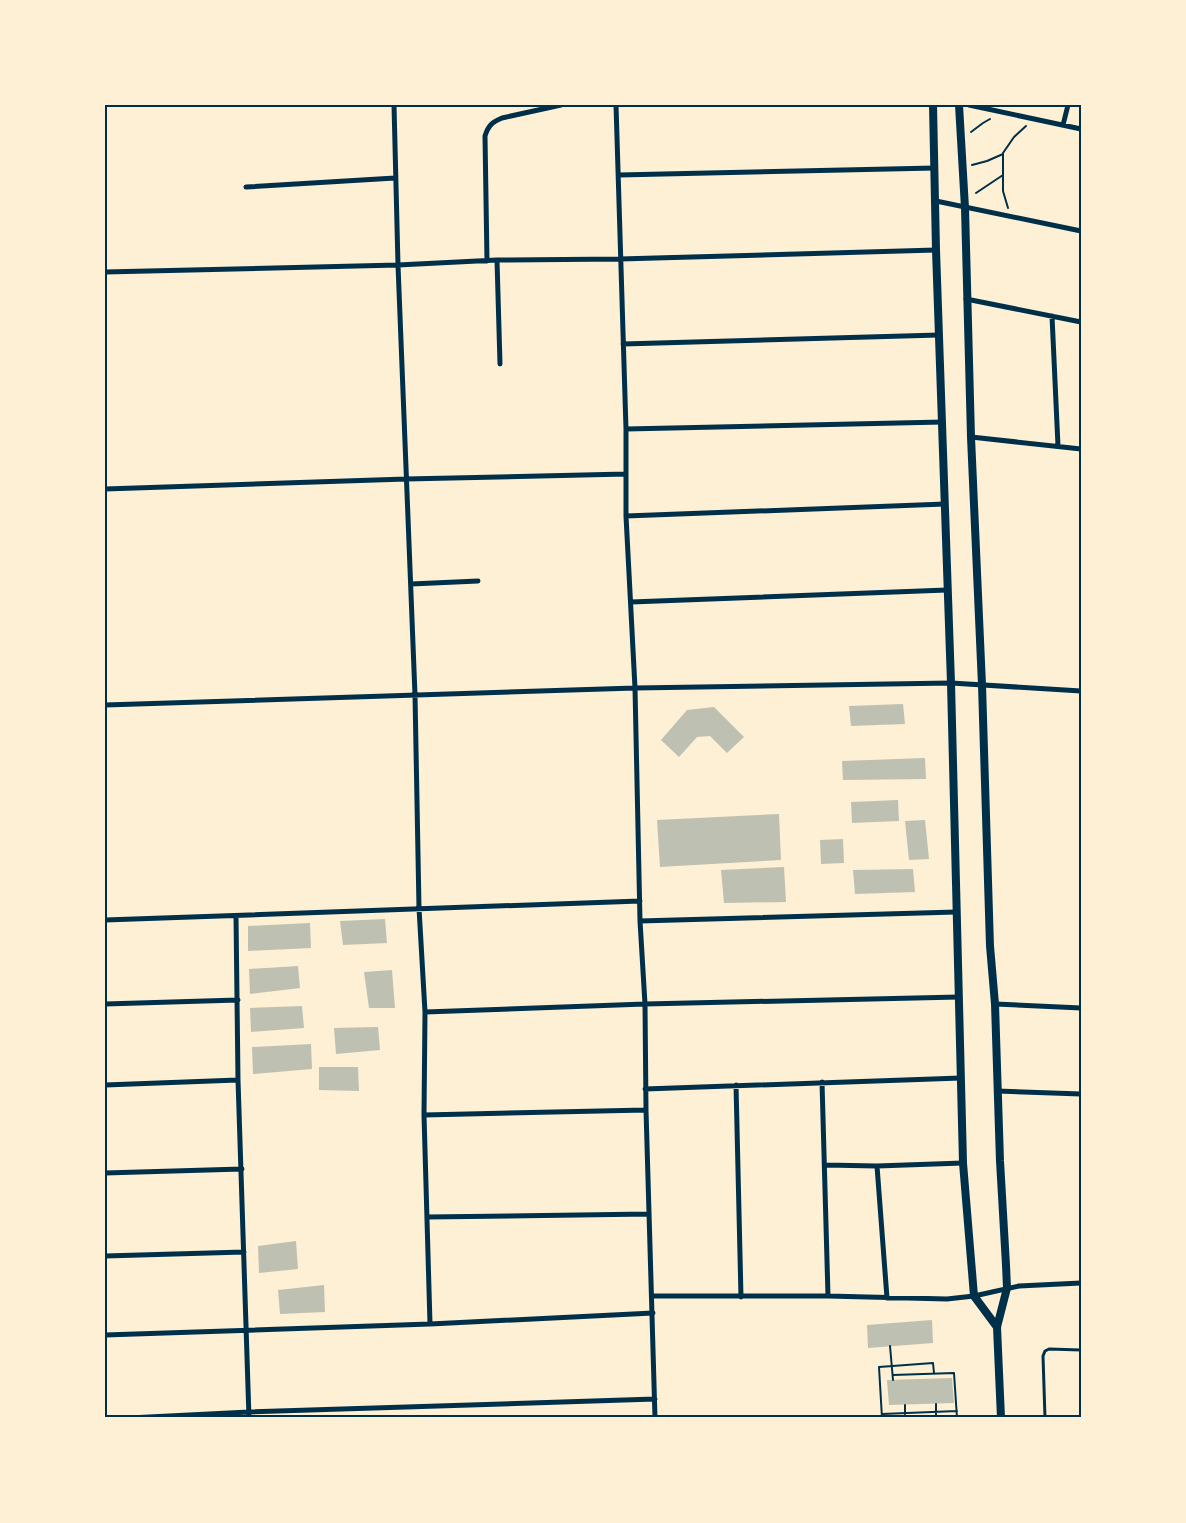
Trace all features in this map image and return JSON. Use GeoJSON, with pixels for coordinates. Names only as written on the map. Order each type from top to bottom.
{"type":"FeatureCollection","features":[{"type":"Feature","properties":{"kind":"main road"},"geometry":{"type":"LineString","coordinates":[[933,105],[963,1163],[974,1296],[997,1326]]}},
{"type":"Feature","properties":{"kind":"main road"},"geometry":{"type":"LineString","coordinates":[[959,105],[990,946],[995,1004],[1007,1288],[997,1326],[1001,1418]]}},
{"type":"Feature","properties":{"kind":"street"},"geometry":{"type":"LineString","coordinates":[[394,105],[415,695],[419,908],[425,1012],[424,1115],[430,1324]]}},
{"type":"Feature","properties":{"kind":"street"},"geometry":{"type":"LineString","coordinates":[[488,261],[485,136],[487,130],[494,121],[502,118],[561,105]]}},
{"type":"Feature","properties":{"kind":"street"},"geometry":{"type":"LineString","coordinates":[[616,105],[626,429],[626,516],[635,687],[640,921],[645,1004],[645,1089],[655,1418]]}},
{"type":"Feature","properties":{"kind":"street"},"geometry":{"type":"LineString","coordinates":[[969,105],[1081,129]]}},
{"type":"Feature","properties":{"kind":"street"},"geometry":{"type":"LineString","coordinates":[[1063,125],[1068,105]]}},
{"type":"Feature","properties":{"kind":"street"},"geometry":{"type":"LineString","coordinates":[[619,175],[935,168]]}},
{"type":"Feature","properties":{"kind":"street"},"geometry":{"type":"LineString","coordinates":[[246,187],[395,178]]}},
{"type":"Feature","properties":{"kind":"street"},"geometry":{"type":"LineString","coordinates":[[936,201],[1081,231]]}},
{"type":"Feature","properties":{"kind":"street"},"geometry":{"type":"LineString","coordinates":[[105,272],[936,250]]}},
{"type":"Feature","properties":{"kind":"street"},"geometry":{"type":"LineString","coordinates":[[497,260],[500,364]]}},
{"type":"Feature","properties":{"kind":"street"},"geometry":{"type":"LineString","coordinates":[[966,299],[1081,322]]}},
{"type":"Feature","properties":{"kind":"street"},"geometry":{"type":"LineString","coordinates":[[1052,316],[1058,446]]}},
{"type":"Feature","properties":{"kind":"street"},"geometry":{"type":"LineString","coordinates":[[623,344],[939,334]]}},
{"type":"Feature","properties":{"kind":"street"},"geometry":{"type":"LineString","coordinates":[[626,429],[943,422]]}},
{"type":"Feature","properties":{"kind":"street"},"geometry":{"type":"LineString","coordinates":[[971,437],[1081,449]]}},
{"type":"Feature","properties":{"kind":"street"},"geometry":{"type":"LineString","coordinates":[[105,489],[626,474]]}},
{"type":"Feature","properties":{"kind":"street"},"geometry":{"type":"LineString","coordinates":[[626,516],[945,504]]}},
{"type":"Feature","properties":{"kind":"street"},"geometry":{"type":"LineString","coordinates":[[411,584],[478,581]]}},
{"type":"Feature","properties":{"kind":"street"},"geometry":{"type":"LineString","coordinates":[[631,602],[947,590]]}},
{"type":"Feature","properties":{"kind":"street"},"geometry":{"type":"LineString","coordinates":[[105,705],[635,687],[951,683],[1081,691]]}},
{"type":"Feature","properties":{"kind":"street"},"geometry":{"type":"LineString","coordinates":[[105,920],[640,901]]}},
{"type":"Feature","properties":{"kind":"street"},"geometry":{"type":"LineString","coordinates":[[640,921],[956,912]]}},
{"type":"Feature","properties":{"kind":"street"},"geometry":{"type":"LineString","coordinates":[[236,916],[238,1080],[249,1415]]}},
{"type":"Feature","properties":{"kind":"street"},"geometry":{"type":"LineString","coordinates":[[425,1012],[645,1004],[959,997]]}},
{"type":"Feature","properties":{"kind":"street"},"geometry":{"type":"LineString","coordinates":[[105,1004],[238,1000]]}},
{"type":"Feature","properties":{"kind":"street"},"geometry":{"type":"LineString","coordinates":[[995,1004],[1081,1008]]}},
{"type":"Feature","properties":{"kind":"street"},"geometry":{"type":"LineString","coordinates":[[645,1089],[961,1078]]}},
{"type":"Feature","properties":{"kind":"street"},"geometry":{"type":"LineString","coordinates":[[105,1085],[238,1080]]}},
{"type":"Feature","properties":{"kind":"street"},"geometry":{"type":"LineString","coordinates":[[822,1082],[828,1296]]}},
{"type":"Feature","properties":{"kind":"street"},"geometry":{"type":"LineString","coordinates":[[736,1085],[741,1297]]}},
{"type":"Feature","properties":{"kind":"street"},"geometry":{"type":"LineString","coordinates":[[997,1091],[1081,1094]]}},
{"type":"Feature","properties":{"kind":"street"},"geometry":{"type":"LineString","coordinates":[[424,1115],[646,1110]]}},
{"type":"Feature","properties":{"kind":"street"},"geometry":{"type":"LineString","coordinates":[[825,1165],[963,1163]]}},
{"type":"Feature","properties":{"kind":"street"},"geometry":{"type":"LineString","coordinates":[[877,1166],[887,1298]]}},
{"type":"Feature","properties":{"kind":"street"},"geometry":{"type":"LineString","coordinates":[[105,1173],[242,1168]]}},
{"type":"Feature","properties":{"kind":"street"},"geometry":{"type":"LineString","coordinates":[[427,1217],[649,1214]]}},
{"type":"Feature","properties":{"kind":"street"},"geometry":{"type":"LineString","coordinates":[[105,1256],[244,1252]]}},
{"type":"Feature","properties":{"kind":"street"},"geometry":{"type":"LineString","coordinates":[[652,1296],[947,1299],[974,1296],[1019,1286],[1081,1283]]}},
{"type":"Feature","properties":{"kind":"street"},"geometry":{"type":"LineString","coordinates":[[105,1335],[430,1324],[653,1313]]}},
{"type":"Feature","properties":{"kind":"street"},"geometry":{"type":"LineString","coordinates":[[129,1418],[655,1399]]}},
{"type":"Feature","properties":{"kind":"lane"},"geometry":{"type":"LineString","coordinates":[[1046,1417],[1043,1356],[1045,1351],[1049,1349],[1081,1350]]}},
{"type":"Feature","properties":{"kind":"path"},"geometry":{"type":"LineString","coordinates":[[971,132],[996,116]]}},
{"type":"Feature","properties":{"kind":"path"},"geometry":{"type":"LineString","coordinates":[[1008,208],[1003,191],[1003,154],[1014,137],[1029,124]]}},
{"type":"Feature","properties":{"kind":"path"},"geometry":{"type":"LineString","coordinates":[[972,165],[1003,154]]}},
{"type":"Feature","properties":{"kind":"path"},"geometry":{"type":"LineString","coordinates":[[972,196],[1003,175]]}},
{"type":"Feature","properties":{"kind":"path"},"geometry":{"type":"LineString","coordinates":[[890,1346],[893,1380]]}},
{"type":"Feature","properties":{"kind":"path"},"geometry":{"type":"LineString","coordinates":[[882,1418],[879,1367],[933,1363],[934,1374]]}},
{"type":"Feature","properties":{"kind":"path"},"geometry":{"type":"LineString","coordinates":[[893,1374],[954,1373],[957,1418]]}},
{"type":"Feature","properties":{"kind":"path"},"geometry":{"type":"LineString","coordinates":[[936,1404],[936,1418]]}},
{"type":"Feature","properties":{"kind":"path"},"geometry":{"type":"LineString","coordinates":[[905,1405],[905,1418]]}},
{"type":"Feature","properties":{"kind":"path"},"geometry":{"type":"LineString","coordinates":[[882,1414],[957,1411]]}},
{"type":"Feature","properties":{"kind":"building"},"geometry":{"type":"Polygon","coordinates":[[[903,704],[905,724],[851,726],[849,706],[903,704]]]}},
{"type":"Feature","properties":{"kind":"building"},"geometry":{"type":"Polygon","coordinates":[[[714,707],[744,737],[727,753],[710,736],[697,737],[679,757],[661,740],[687,710],[714,707]]]}},
{"type":"Feature","properties":{"kind":"building"},"geometry":{"type":"Polygon","coordinates":[[[925,758],[926,779],[843,780],[842,761],[925,758]]]}},
{"type":"Feature","properties":{"kind":"building"},"geometry":{"type":"Polygon","coordinates":[[[898,800],[899,821],[852,823],[851,802],[898,800]]]}},
{"type":"Feature","properties":{"kind":"building"},"geometry":{"type":"Polygon","coordinates":[[[779,814],[781,860],[660,867],[657,820],[779,814]]]}},
{"type":"Feature","properties":{"kind":"building"},"geometry":{"type":"Polygon","coordinates":[[[925,820],[929,859],[909,860],[905,821],[925,820]]]}},
{"type":"Feature","properties":{"kind":"building"},"geometry":{"type":"Polygon","coordinates":[[[843,839],[844,863],[821,864],[820,840],[843,839]]]}},
{"type":"Feature","properties":{"kind":"building"},"geometry":{"type":"Polygon","coordinates":[[[784,867],[786,902],[724,903],[721,870],[784,867]]]}},
{"type":"Feature","properties":{"kind":"building"},"geometry":{"type":"Polygon","coordinates":[[[913,869],[915,892],[855,894],[853,870],[913,869]]]}},
{"type":"Feature","properties":{"kind":"building"},"geometry":{"type":"Polygon","coordinates":[[[385,919],[387,943],[343,945],[340,921],[385,919]]]}},
{"type":"Feature","properties":{"kind":"building"},"geometry":{"type":"Polygon","coordinates":[[[310,923],[311,948],[248,951],[248,926],[310,923]]]}},
{"type":"Feature","properties":{"kind":"building"},"geometry":{"type":"Polygon","coordinates":[[[298,966],[300,988],[250,994],[249,969],[298,966]]]}},
{"type":"Feature","properties":{"kind":"building"},"geometry":{"type":"Polygon","coordinates":[[[392,970],[395,1008],[369,1008],[364,972],[392,970]]]}},
{"type":"Feature","properties":{"kind":"building"},"geometry":{"type":"Polygon","coordinates":[[[302,1006],[304,1028],[251,1032],[250,1008],[302,1006]]]}},
{"type":"Feature","properties":{"kind":"building"},"geometry":{"type":"Polygon","coordinates":[[[378,1027],[380,1050],[336,1054],[334,1028],[378,1027]]]}},
{"type":"Feature","properties":{"kind":"building"},"geometry":{"type":"Polygon","coordinates":[[[311,1044],[312,1069],[253,1074],[252,1047],[311,1044]]]}},
{"type":"Feature","properties":{"kind":"building"},"geometry":{"type":"Polygon","coordinates":[[[319,1067],[358,1067],[359,1091],[319,1090],[319,1067]]]}},
{"type":"Feature","properties":{"kind":"building"},"geometry":{"type":"Polygon","coordinates":[[[296,1241],[298,1269],[259,1273],[258,1246],[296,1241]]]}},
{"type":"Feature","properties":{"kind":"building"},"geometry":{"type":"Polygon","coordinates":[[[324,1285],[325,1312],[280,1314],[278,1290],[324,1285]]]}},
{"type":"Feature","properties":{"kind":"building"},"geometry":{"type":"Polygon","coordinates":[[[932,1320],[933,1343],[868,1348],[867,1325],[932,1320]]]}},
{"type":"Feature","properties":{"kind":"building"},"geometry":{"type":"Polygon","coordinates":[[[952,1378],[954,1403],[889,1405],[887,1380],[952,1378]]]}}]}
